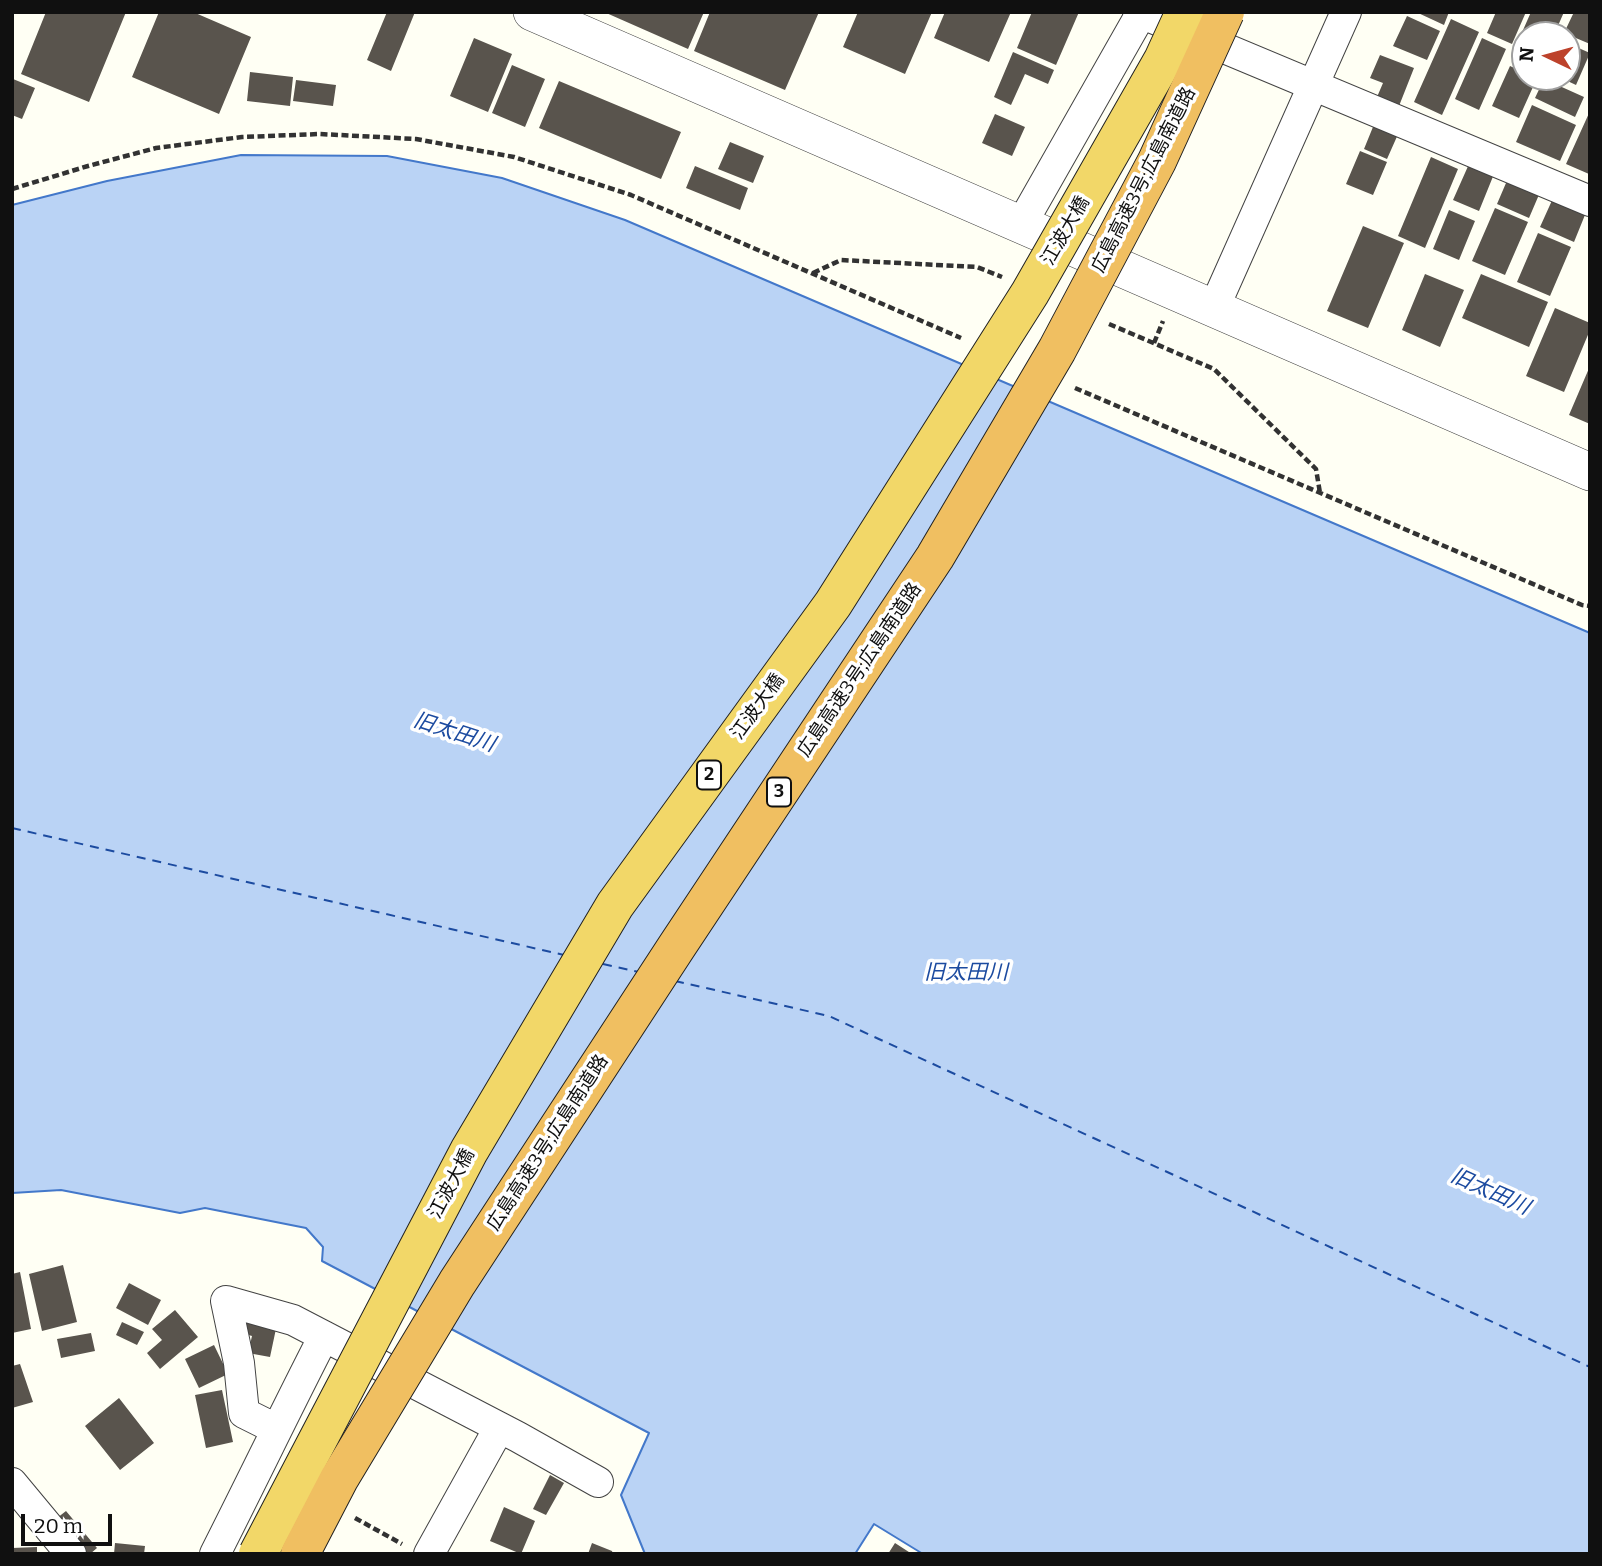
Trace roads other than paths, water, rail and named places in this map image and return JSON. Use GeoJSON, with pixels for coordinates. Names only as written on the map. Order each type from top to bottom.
{"type":"FeatureCollection","features":[{"type":"Feature","properties":{"kind":"highway","name":"江波大橋"},"geometry":{"type":"LineString","coordinates":[[258,1554],[469,1151],[615,905],[840,593],[1030,293],[1164,60],[1185,12]]}},
{"type":"Feature","properties":{"kind":"highway","name":"広島高速3号;広島南道路"},"geometry":{"type":"LineString","coordinates":[[300,1554],[339,1479],[457,1283],[935,557],[1063,339],[1157,161],[1225,12]]}},
{"type":"Feature","properties":{"kind":"street"},"geometry":{"type":"LineString","coordinates":[[532,12],[1590,472]]}},
{"type":"Feature","properties":{"kind":"street"},"geometry":{"type":"LineString","coordinates":[[1214,309],[1346,12]]}},
{"type":"Feature","properties":{"kind":"street"},"geometry":{"type":"LineString","coordinates":[[1021,225],[1140,13],[1590,201]]}},
{"type":"Feature","properties":{"kind":"street"},"geometry":{"type":"LineString","coordinates":[[276,1429],[244,1413],[239,1363],[226,1301],[293,1320],[598,1482]]}},
{"type":"Feature","properties":{"kind":"street"},"geometry":{"type":"LineString","coordinates":[[215,1554],[324,1336]]}},
{"type":"Feature","properties":{"kind":"street"},"geometry":{"type":"LineString","coordinates":[[429,1554],[499,1428]]}},
{"type":"Feature","properties":{"kind":"street"},"geometry":{"type":"LineString","coordinates":[[12,1483],[71,1554]]}},
{"type":"Feature","properties":{"kind":"water","name":"旧太田川"},"geometry":{"type":"Polygon","coordinates":[[[241,155],[387,156],[502,178],[625,220],[1590,633],[1590,1554],[923,1554],[874,1524],[855,1554],[645,1554],[621,1495],[649,1433],[322,1261],[323,1247],[306,1228],[205,1208],[180,1213],[61,1190],[12,1193],[12,205],[107,181],[241,155]]]}}]}
